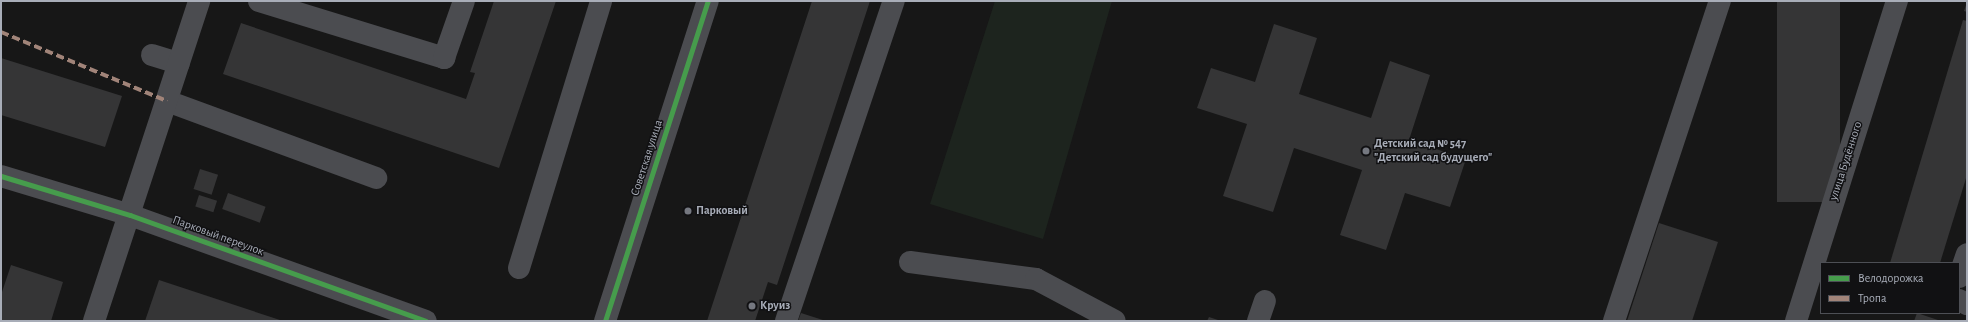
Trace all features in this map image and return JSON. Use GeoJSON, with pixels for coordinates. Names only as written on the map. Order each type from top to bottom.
{"type":"FeatureCollection","features":[{"type":"Feature","properties":{"kind":"street"},"geometry":{"type":"LineString","coordinates":[[94,321],[199,1]]}},
{"type":"Feature","properties":{"kind":"street"},"geometry":{"type":"LineString","coordinates":[[259,1],[444,58],[464,1]]}},
{"type":"Feature","properties":{"kind":"street"},"geometry":{"type":"LineString","coordinates":[[519,268],[601,1]]}},
{"type":"Feature","properties":{"kind":"street","name":"Советская улица"},"geometry":{"type":"LineString","coordinates":[[605,321],[708,1]]}},
{"type":"Feature","properties":{"kind":"street"},"geometry":{"type":"LineString","coordinates":[[786,321],[894,1]]}},
{"type":"Feature","properties":{"kind":"street"},"geometry":{"type":"LineString","coordinates":[[1614,321],[1720,1]]}},
{"type":"Feature","properties":{"kind":"street","name":"улица Будённого"},"geometry":{"type":"LineString","coordinates":[[1796,321],[1897,1]]}},
{"type":"Feature","properties":{"kind":"street"},"geometry":{"type":"LineString","coordinates":[[152,55],[179,63]]}},
{"type":"Feature","properties":{"kind":"street"},"geometry":{"type":"LineString","coordinates":[[167,101],[376,178]]}},
{"type":"Feature","properties":{"kind":"street","name":"Парковый переулок"},"geometry":{"type":"LineString","coordinates":[[1,176],[130,215],[426,321]]}},
{"type":"Feature","properties":{"kind":"street"},"geometry":{"type":"LineString","coordinates":[[1960,274],[1967,254]]}},
{"type":"Feature","properties":{"kind":"street"},"geometry":{"type":"LineString","coordinates":[[910,262],[1036,279],[1115,321]]}},
{"type":"Feature","properties":{"kind":"street"},"geometry":{"type":"LineString","coordinates":[[1258,321],[1265,301]]}},
{"type":"Feature","properties":{"kind":"shaded area"},"geometry":{"type":"Polygon","coordinates":[[[995,1],[1112,1],[1043,239],[930,204],[995,1]]]}},
{"type":"Feature","properties":{"kind":"building"},"geometry":{"type":"Polygon","coordinates":[[[494,1],[556,1],[499,168],[223,74],[241,23],[466,99],[475,73],[470,72],[494,1]]]}},
{"type":"Feature","properties":{"kind":"building"},"geometry":{"type":"Polygon","coordinates":[[[812,1],[870,1],[777,285],[768,282],[755,321],[707,321],[812,1]]]}},
{"type":"Feature","properties":{"kind":"building"},"geometry":{"type":"Polygon","coordinates":[[[1777,1],[1840,1],[1840,202],[1777,202],[1777,1]]]}},
{"type":"Feature","properties":{"kind":"building"},"geometry":{"type":"Polygon","coordinates":[[[1967,2],[1967,12],[1964,11],[1967,2]]]}},
{"type":"Feature","properties":{"kind":"building"},"geometry":{"type":"Polygon","coordinates":[[[1963,20],[1967,21],[1967,175],[1940,262],[1890,262],[1963,20]]]}},
{"type":"Feature","properties":{"kind":"building"},"geometry":{"type":"Polygon","coordinates":[[[1274,24],[1317,38],[1299,94],[1371,118],[1390,61],[1430,75],[1409,140],[1466,159],[1450,207],[1405,193],[1386,250],[1340,235],[1362,170],[1294,148],[1273,212],[1223,196],[1247,124],[1197,108],[1211,68],[1255,82],[1274,24]]]}},
{"type":"Feature","properties":{"kind":"building"},"geometry":{"type":"Polygon","coordinates":[[[1,58],[122,96],[105,147],[1,115],[1,58]]]}},
{"type":"Feature","properties":{"kind":"building"},"geometry":{"type":"Polygon","coordinates":[[[200,169],[218,175],[212,195],[194,189],[200,169]]]}},
{"type":"Feature","properties":{"kind":"building"},"geometry":{"type":"Polygon","coordinates":[[[228,193],[266,207],[260,223],[222,209],[228,193]]]}},
{"type":"Feature","properties":{"kind":"building"},"geometry":{"type":"Polygon","coordinates":[[[199,195],[217,201],[213,212],[195,206],[199,195]]]}},
{"type":"Feature","properties":{"kind":"building"},"geometry":{"type":"Polygon","coordinates":[[[1659,223],[1718,242],[1692,321],[1627,321],[1659,223]]]}},
{"type":"Feature","properties":{"kind":"building"},"geometry":{"type":"Polygon","coordinates":[[[11,265],[63,282],[51,321],[1,321],[1,295],[11,265]]]}},
{"type":"Feature","properties":{"kind":"building"},"geometry":{"type":"Polygon","coordinates":[[[159,280],[283,321],[145,321],[159,280]]]}},
{"type":"Feature","properties":{"kind":"building"},"geometry":{"type":"Polygon","coordinates":[[[801,313],[826,321],[798,321],[801,313]]]}},
{"type":"Feature","properties":{"kind":"building"},"geometry":{"type":"Polygon","coordinates":[[[1917,314],[1920,314],[1941,321],[1914,321],[1917,314]]]}},
{"type":"Feature","properties":{"kind":"building"},"geometry":{"type":"Polygon","coordinates":[[[1209,317],[1221,321],[1207,321],[1209,317]]]}},
{"type":"Feature","properties":{"kind":"marked path"},"geometry":{"type":"LineString","coordinates":[[1,32],[167,101]]}},
{"type":"Feature","properties":{"kind":"cycle path"},"geometry":{"type":"LineString","coordinates":[[605,321],[708,1]]}},
{"type":"Feature","properties":{"kind":"cycle path"},"geometry":{"type":"LineString","coordinates":[[1,176],[130,215],[426,321]]}},
{"type":"Feature","properties":{"kind":"place","name":"Детский сад № 547 \"Детский сад будущего\""},"geometry":{"type":"Point","coordinates":[1366,151]}},
{"type":"Feature","properties":{"kind":"place","name":"Парковый"},"geometry":{"type":"Point","coordinates":[688,211]}},
{"type":"Feature","properties":{"kind":"place","name":"Круиз"},"geometry":{"type":"Point","coordinates":[752,306]}}]}
